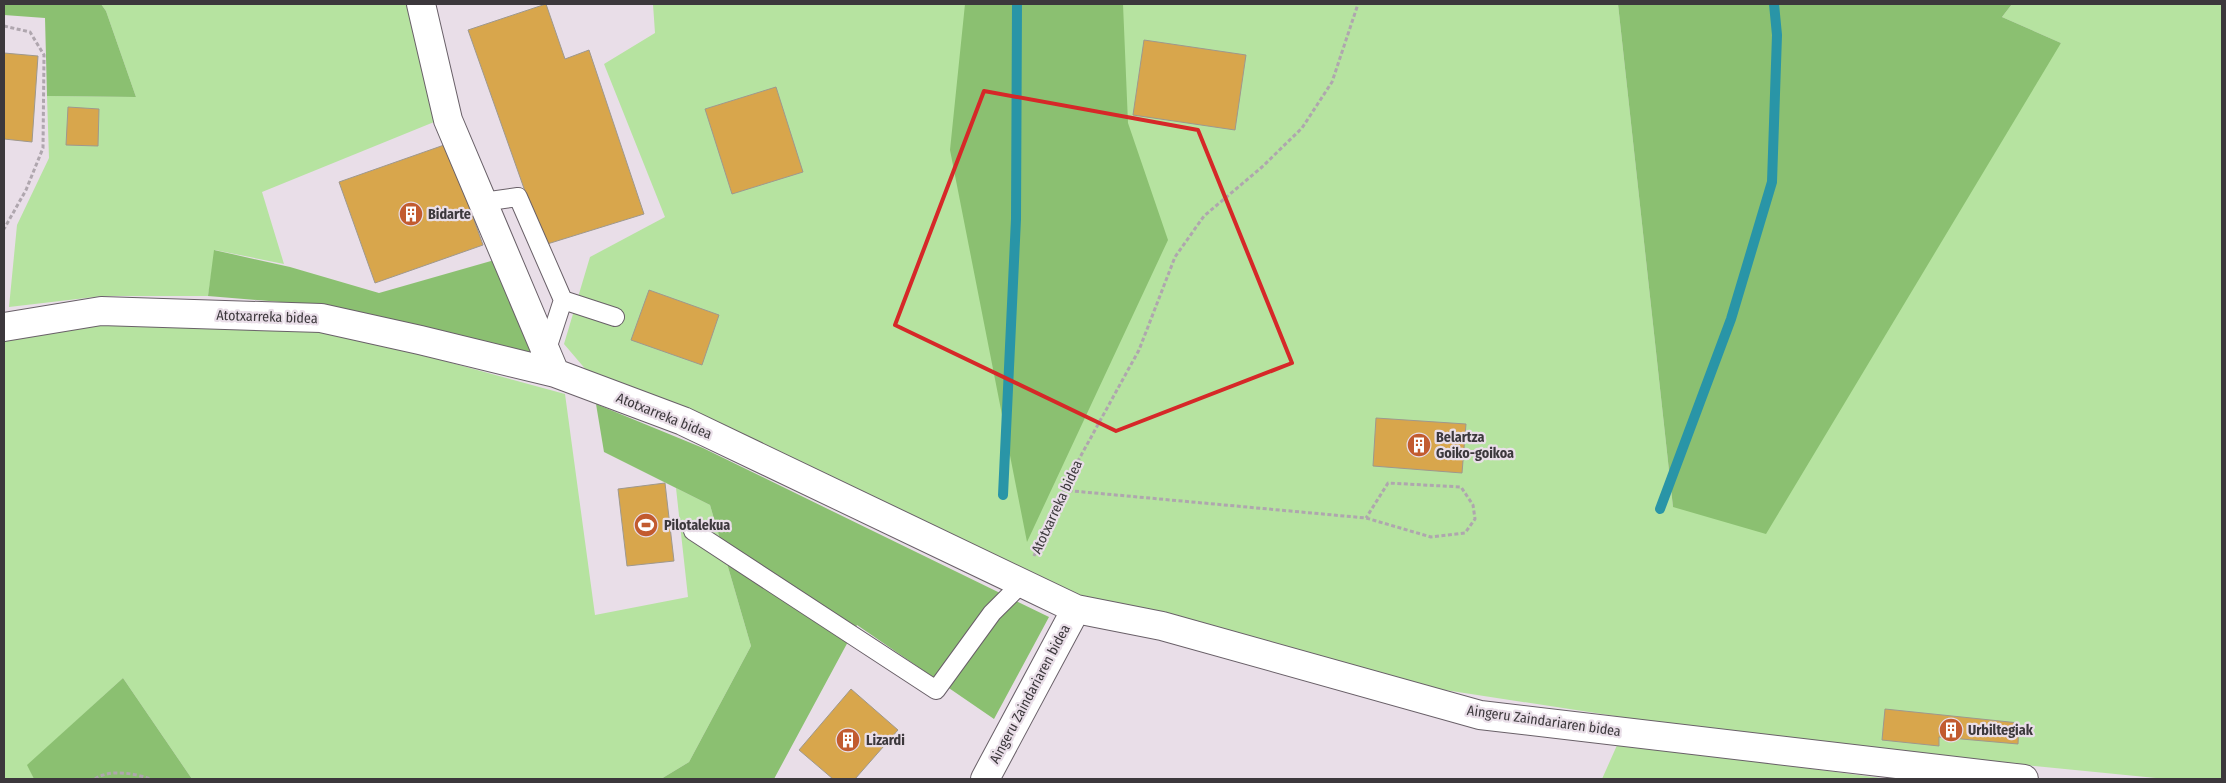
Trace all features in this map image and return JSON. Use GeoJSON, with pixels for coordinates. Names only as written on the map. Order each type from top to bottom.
{"type":"FeatureCollection","features":[{"type":"Feature","properties":{"kind":"street"},"geometry":{"type":"LineString","coordinates":[[421,4],[448,120],[551,362]]}},
{"type":"Feature","properties":{"kind":"street","name":"Atotxarreka bidea"},"geometry":{"type":"LineString","coordinates":[[4,327],[101,311],[321,318],[551,362],[683,421],[1021,584]]}},
{"type":"Feature","properties":{"kind":"street","name":"Aingeru Zaindariaren bidea"},"geometry":{"type":"LineString","coordinates":[[1021,584],[1076,609],[1162,626],[1480,715],[2024,779]]}},
{"type":"Feature","properties":{"kind":"street","name":"Aingeru Zaindariaren bidea"},"geometry":{"type":"LineString","coordinates":[[985,779],[1076,609]]}},
{"type":"Feature","properties":{"kind":"lane"},"geometry":{"type":"LineString","coordinates":[[483,202],[518,196],[563,300],[551,362]]}},
{"type":"Feature","properties":{"kind":"lane"},"geometry":{"type":"LineString","coordinates":[[563,300],[615,317]]}},
{"type":"Feature","properties":{"kind":"lane"},"geometry":{"type":"LineString","coordinates":[[693,531],[936,690],[992,613],[1021,584]]}},
{"type":"Feature","properties":{"kind":"path","name":"Atotxarreka bidea"},"geometry":{"type":"LineString","coordinates":[[1021,584],[1062,490],[1139,350],[1175,256],[1204,216],[1262,167],[1302,128],[1332,82],[1358,4]]}},
{"type":"Feature","properties":{"kind":"path"},"geometry":{"type":"LineString","coordinates":[[4,26],[30,32],[44,55],[42,148],[26,190],[4,229]]}},
{"type":"Feature","properties":{"kind":"path"},"geometry":{"type":"LineString","coordinates":[[1062,490],[1366,518],[1431,537],[1465,533],[1475,519],[1474,505],[1461,487],[1388,483],[1366,518]]}},
{"type":"Feature","properties":{"kind":"path"},"geometry":{"type":"LineString","coordinates":[[95,779],[102,774],[136,774],[150,779]]}},
{"type":"Feature","properties":{"kind":"highlighted area"},"geometry":{"type":"Polygon","coordinates":[[[984,91],[1198,130],[1292,363],[1116,431],[895,325],[984,91]]]}},
{"type":"Feature","properties":{"kind":"green space"},"geometry":{"type":"Polygon","coordinates":[[[4,4],[101,4],[106,11],[136,97],[47,96],[45,18],[4,15],[4,4]]]}},
{"type":"Feature","properties":{"kind":"green space"},"geometry":{"type":"Polygon","coordinates":[[[101,4],[409,4],[439,120],[262,192],[284,264],[215,250],[208,296],[103,296],[9,307],[17,225],[49,158],[47,96],[136,97],[106,11],[101,4]]]}},
{"type":"Feature","properties":{"kind":"green space"},"geometry":{"type":"Polygon","coordinates":[[[653,4],[1618,4],[1673,507],[2061,43],[2002,17],[2012,4],[2222,4],[2222,779],[2166,779],[1771,740],[1406,684],[1075,596],[593,378],[564,344],[590,257],[665,217],[604,64],[655,33],[653,4]]]}},
{"type":"Feature","properties":{"kind":"green space"},"geometry":{"type":"Polygon","coordinates":[[[965,4],[1123,4],[1128,123],[1168,240],[1027,542],[950,150],[965,4]]]}},
{"type":"Feature","properties":{"kind":"green space"},"geometry":{"type":"Polygon","coordinates":[[[1618,4],[2012,4],[2002,17],[2061,43],[1766,534],[1673,507],[1618,4]]]}},
{"type":"Feature","properties":{"kind":"green space"},"geometry":{"type":"Polygon","coordinates":[[[214,250],[290,267],[379,293],[498,259],[537,359],[317,305],[208,296],[214,250]]]}},
{"type":"Feature","properties":{"kind":"green space"},"geometry":{"type":"Polygon","coordinates":[[[103,320],[311,330],[408,351],[565,394],[595,615],[688,597],[676,488],[710,505],[751,646],[689,762],[661,779],[192,779],[123,678],[28,765],[34,779],[4,779],[4,335],[103,320]]]}},
{"type":"Feature","properties":{"kind":"green space"},"geometry":{"type":"Polygon","coordinates":[[[596,404],[703,448],[1049,617],[994,719],[857,625],[774,779],[661,779],[689,762],[751,646],[710,505],[604,452],[596,404]]]}},
{"type":"Feature","properties":{"kind":"green space"},"geometry":{"type":"Polygon","coordinates":[[[123,678],[192,779],[34,779],[27,765],[123,678]]]}},
{"type":"Feature","properties":{"kind":"green space"},"geometry":{"type":"Polygon","coordinates":[[[1618,743],[1888,779],[1602,779],[1618,743]]]}},
{"type":"Feature","properties":{"kind":"building"},"geometry":{"type":"Polygon","coordinates":[[[546,4],[565,59],[589,50],[644,214],[544,245],[468,30],[546,4]]]}},
{"type":"Feature","properties":{"kind":"building"},"geometry":{"type":"Polygon","coordinates":[[[1144,40],[1246,55],[1235,130],[1133,115],[1144,40]]]}},
{"type":"Feature","properties":{"kind":"building"},"geometry":{"type":"Polygon","coordinates":[[[4,53],[38,56],[32,142],[4,139],[4,53]]]}},
{"type":"Feature","properties":{"kind":"building"},"geometry":{"type":"Polygon","coordinates":[[[776,87],[803,172],[732,194],[705,109],[776,87]]]}},
{"type":"Feature","properties":{"kind":"building"},"geometry":{"type":"Polygon","coordinates":[[[68,107],[99,109],[98,146],[66,145],[68,107]]]}},
{"type":"Feature","properties":{"kind":"building","name":"Bidarte"},"geometry":{"type":"Polygon","coordinates":[[[447,144],[483,245],[375,283],[339,182],[447,144]]]}},
{"type":"Feature","properties":{"kind":"building"},"geometry":{"type":"Polygon","coordinates":[[[649,290],[719,315],[702,365],[631,340],[649,290]]]}},
{"type":"Feature","properties":{"kind":"building","name":"Belartza Goiko-goikoa"},"geometry":{"type":"Polygon","coordinates":[[[1376,418],[1466,424],[1462,473],[1373,466],[1376,418]]]}},
{"type":"Feature","properties":{"kind":"building","name":"Pilotalekua"},"geometry":{"type":"Polygon","coordinates":[[[665,483],[674,561],[627,566],[618,489],[665,483]]]}},
{"type":"Feature","properties":{"kind":"building","name":"Lizardi"},"geometry":{"type":"Polygon","coordinates":[[[851,689],[898,730],[855,779],[833,779],[799,750],[851,689]]]}},
{"type":"Feature","properties":{"kind":"building","name":"Urbiltegiak"},"geometry":{"type":"Polygon","coordinates":[[[1885,709],[2019,723],[2018,744],[1939,737],[1939,746],[1882,740],[1885,709]]]}},
{"type":"Feature","properties":{"kind":"waterway"},"geometry":{"type":"LineString","coordinates":[[1003,495],[1016,219],[1017,4]]}},
{"type":"Feature","properties":{"kind":"waterway"},"geometry":{"type":"LineString","coordinates":[[1660,509],[1731,319],[1772,182],[1777,35],[1774,4]]}},
{"type":"Feature","properties":{"kind":"place","name":"Bidarte"},"geometry":{"type":"Point","coordinates":[411,214]}},
{"type":"Feature","properties":{"kind":"place","name":"Belartza Goiko-goikoa"},"geometry":{"type":"Point","coordinates":[1419,445]}},
{"type":"Feature","properties":{"kind":"place","name":"Pilotalekua"},"geometry":{"type":"Point","coordinates":[646,525]}},
{"type":"Feature","properties":{"kind":"place","name":"Urbiltegiak"},"geometry":{"type":"Point","coordinates":[1951,730]}},
{"type":"Feature","properties":{"kind":"place","name":"Lizardi"},"geometry":{"type":"Point","coordinates":[848,740]}}]}
